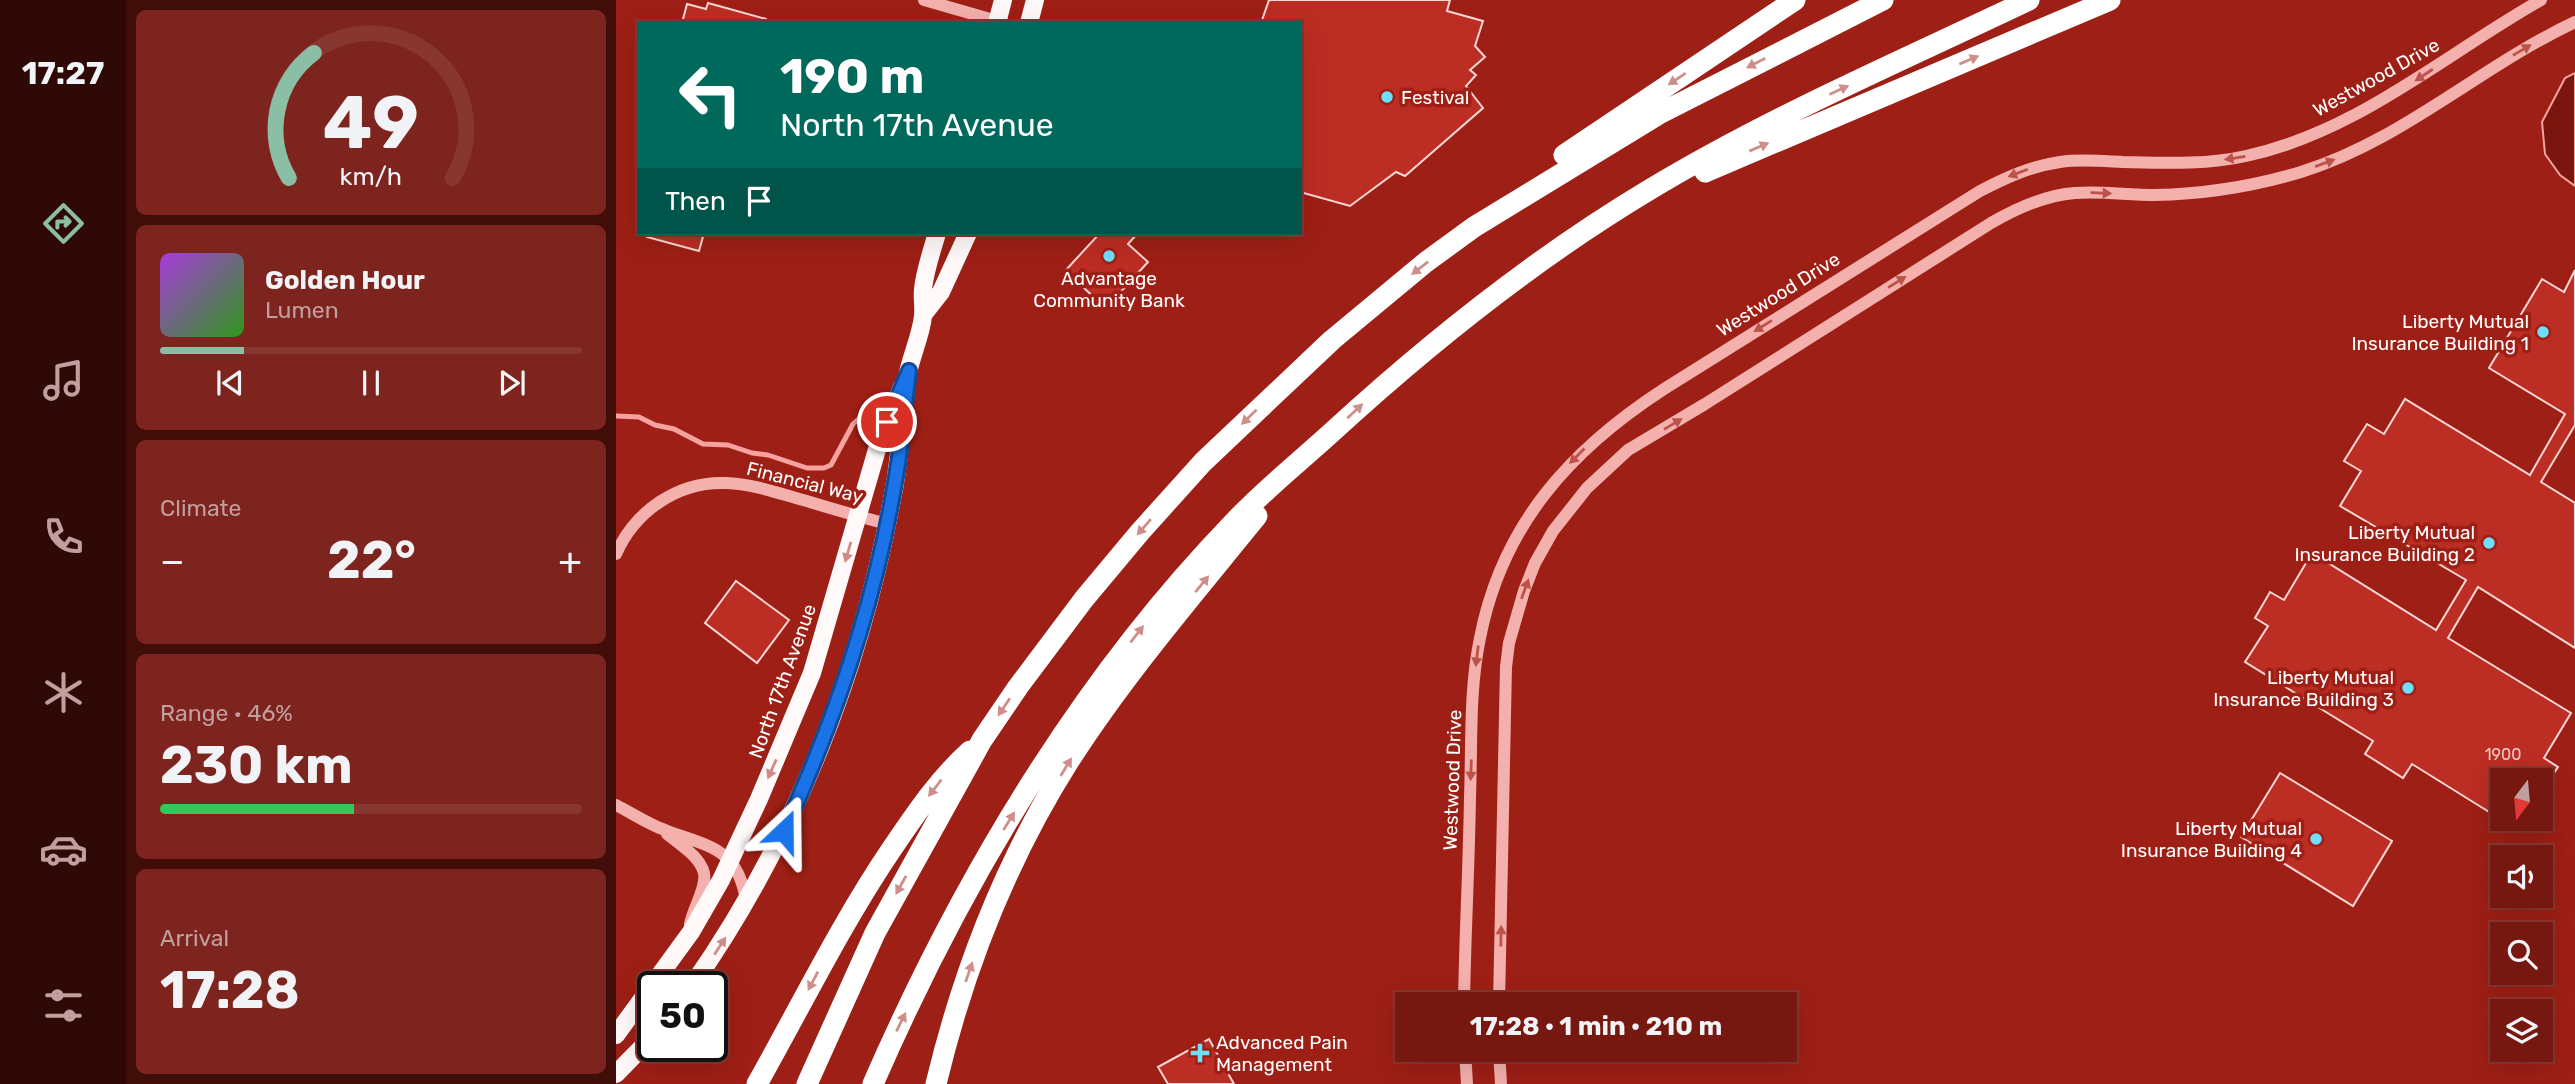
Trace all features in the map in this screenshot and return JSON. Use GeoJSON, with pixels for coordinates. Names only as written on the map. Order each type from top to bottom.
{"type":"FeatureCollection","features":[{"type":"Feature","properties":{"kind":"highway"},"geometry":{"type":"LineString","coordinates":[[1474,227],[1520,184],[1795,0]]}},
{"type":"Feature","properties":{"kind":"highway"},"geometry":{"type":"LineString","coordinates":[[807,1084],[875,933],[982,740],[1084,599],[1203,462],[1332,340],[1426,262],[1474,227],[1658,114],[1883,0]]}},
{"type":"Feature","properties":{"kind":"highway"},"geometry":{"type":"LineString","coordinates":[[873,1084],[923,977],[985,858],[1092,694],[1140,630],[1201,557],[1248,507],[1445,332],[1614,211],[1730,144],[2029,0]]}},
{"type":"Feature","properties":{"kind":"highway"},"geometry":{"type":"LineString","coordinates":[[1547,258],[1729,160],[2110,0]]}},
{"type":"Feature","properties":{"kind":"highway"},"geometry":{"type":"LineString","coordinates":[[936,1084],[945,1045],[971,965],[1003,887],[1035,821],[1070,760],[1149,650],[1304,457]]}},
{"type":"Feature","properties":{"kind":"highway"},"geometry":{"type":"LineString","coordinates":[[757,1084],[844,925],[885,859],[938,784],[982,740]]}},
{"type":"Feature","properties":{"kind":"main road"},"geometry":{"type":"LineString","coordinates":[[1000,21],[1003,0]]}},
{"type":"Feature","properties":{"kind":"main road"},"geometry":{"type":"LineString","coordinates":[[1030,21],[1035,0]]}},
{"type":"Feature","properties":{"kind":"main road","name":"North 17th Avenue"},"geometry":{"type":"LineString","coordinates":[[702,971],[747,903],[789,819],[830,720],[860,631],[887,524],[899,460],[909,371],[923,315],[923,289],[936,235]]}},
{"type":"Feature","properties":{"kind":"main road","name":"North 17th Avenue"},"geometry":{"type":"LineString","coordinates":[[923,315],[942,292],[967,235]]}},
{"type":"Feature","properties":{"kind":"main road","name":"North 17th Avenue"},"geometry":{"type":"LineString","coordinates":[[616,1035],[688,937],[730,861],[767,782],[812,673],[880,439],[909,371]]}},
{"type":"Feature","properties":{"kind":"main road"},"geometry":{"type":"LineString","coordinates":[[616,1074],[637,1052]]}},
{"type":"Feature","properties":{"kind":"street"},"geometry":{"type":"LineString","coordinates":[[924,0],[997,21]]}},
{"type":"Feature","properties":{"kind":"street","name":"Westwood Drive"},"geometry":{"type":"LineString","coordinates":[[1464,992],[1473,701],[1480,637],[1500,575],[1522,529],[1549,488],[1585,448],[1656,394],[2000,180],[2057,162],[2207,161],[2248,156],[2285,145],[2325,129],[2390,96],[2541,0]]}},
{"type":"Feature","properties":{"kind":"street"},"geometry":{"type":"LineString","coordinates":[[1499,992],[1504,704],[1509,643],[1524,591],[1540,554],[1572,505],[1600,474],[1628,450],[2024,205],[2076,193],[2156,195],[2232,188],[2301,172],[2345,156],[2375,141],[2526,47],[2575,22]]}},
{"type":"Feature","properties":{"kind":"street","name":"Financial Way"},"geometry":{"type":"LineString","coordinates":[[616,554],[628,531],[648,510],[677,492],[705,484],[727,483],[756,488],[887,524]]}},
{"type":"Feature","properties":{"kind":"street"},"geometry":{"type":"LineString","coordinates":[[616,805],[662,829],[711,848],[730,861],[741,877],[747,903]]}},
{"type":"Feature","properties":{"kind":"street"},"geometry":{"type":"LineString","coordinates":[[662,829],[694,857],[704,874],[688,937]]}},
{"type":"Feature","properties":{"kind":"street"},"geometry":{"type":"LineString","coordinates":[[1466,1062],[1467,1084]]}},
{"type":"Feature","properties":{"kind":"street"},"geometry":{"type":"LineString","coordinates":[[1500,1062],[1501,1084]]}},
{"type":"Feature","properties":{"kind":"shaded area"},"geometry":{"type":"Polygon","coordinates":[[[2575,73],[2575,186],[2560,175],[2545,154],[2542,122],[2565,78],[2575,73]]]}},
{"type":"Feature","properties":{"kind":"building","name":"Festival"},"geometry":{"type":"Polygon","coordinates":[[[1269,0],[1450,0],[1447,11],[1483,21],[1475,46],[1485,57],[1470,70],[1476,75],[1466,86],[1483,108],[1405,176],[1396,172],[1350,206],[1302,193],[1302,21],[1262,21],[1269,0]]]}},
{"type":"Feature","properties":{"kind":"building"},"geometry":{"type":"Polygon","coordinates":[[[708,3],[766,19],[683,21],[687,4],[706,9],[708,3]]]}},
{"type":"Feature","properties":{"kind":"building"},"geometry":{"type":"Polygon","coordinates":[[[647,235],[703,235],[699,251],[647,235]]]}},
{"type":"Feature","properties":{"kind":"building"},"geometry":{"type":"Polygon","coordinates":[[[1098,235],[1136,235],[1128,244],[1148,262],[1106,308],[1065,271],[1098,235]]]}},
{"type":"Feature","properties":{"kind":"building"},"geometry":{"type":"Polygon","coordinates":[[[2575,270],[2575,425],[2541,482],[2575,503],[2575,648],[2478,587],[2448,638],[2571,713],[2544,758],[2558,767],[2553,774],[2553,768],[2490,768],[2490,813],[2412,764],[2403,778],[2365,754],[2373,741],[2245,662],[2268,626],[2255,618],[2270,592],[2284,600],[2312,553],[2436,630],[2466,580],[2340,506],[2361,471],[2344,461],[2367,424],[2384,434],[2405,399],[2530,475],[2565,414],[2489,368],[2542,279],[2564,292],[2575,270]]]}},
{"type":"Feature","properties":{"kind":"building"},"geometry":{"type":"Polygon","coordinates":[[[736,581],[789,620],[757,663],[705,623],[736,581]]]}},
{"type":"Feature","properties":{"kind":"building","name":"Liberty Mutual Insurance Building 4"},"geometry":{"type":"Polygon","coordinates":[[[2280,773],[2392,841],[2353,906],[2241,837],[2280,773]]]}},
{"type":"Feature","properties":{"kind":"building","name":"Advanced Pain Management"},"geometry":{"type":"Polygon","coordinates":[[[1209,1039],[1234,1084],[1168,1084],[1158,1067],[1209,1039]]]}},
{"type":"Feature","properties":{"kind":"waterway"},"geometry":{"type":"LineString","coordinates":[[616,416],[639,417],[655,425],[674,429],[703,444],[728,445],[807,468],[824,468],[831,465],[853,424],[863,415]]}},
{"type":"Feature","properties":{"kind":"place","name":"Festival"},"geometry":{"type":"Point","coordinates":[1387,97]}},
{"type":"Feature","properties":{"kind":"place","name":"Advantage Community Bank"},"geometry":{"type":"Point","coordinates":[1109,256]}},
{"type":"Feature","properties":{"kind":"place","name":"Liberty Mutual Insurance Building 1"},"geometry":{"type":"Point","coordinates":[2543,332]}},
{"type":"Feature","properties":{"kind":"place","name":"Liberty Mutual Insurance Building 2"},"geometry":{"type":"Point","coordinates":[2489,543]}},
{"type":"Feature","properties":{"kind":"place","name":"Liberty Mutual Insurance Building 3"},"geometry":{"type":"Point","coordinates":[2408,688]}},
{"type":"Feature","properties":{"kind":"place","name":"Liberty Mutual Insurance Building 4"},"geometry":{"type":"Point","coordinates":[2316,839]}},
{"type":"Feature","properties":{"kind":"place","name":"Advanced Pain Management"},"geometry":{"type":"Point","coordinates":[1200,1053]}},
{"type":"Feature","properties":{"kind":"route"},"geometry":{"type":"LineString","coordinates":[[784,831],[836,703],[871,592],[896,480],[909,371],[887,422]]}}]}
